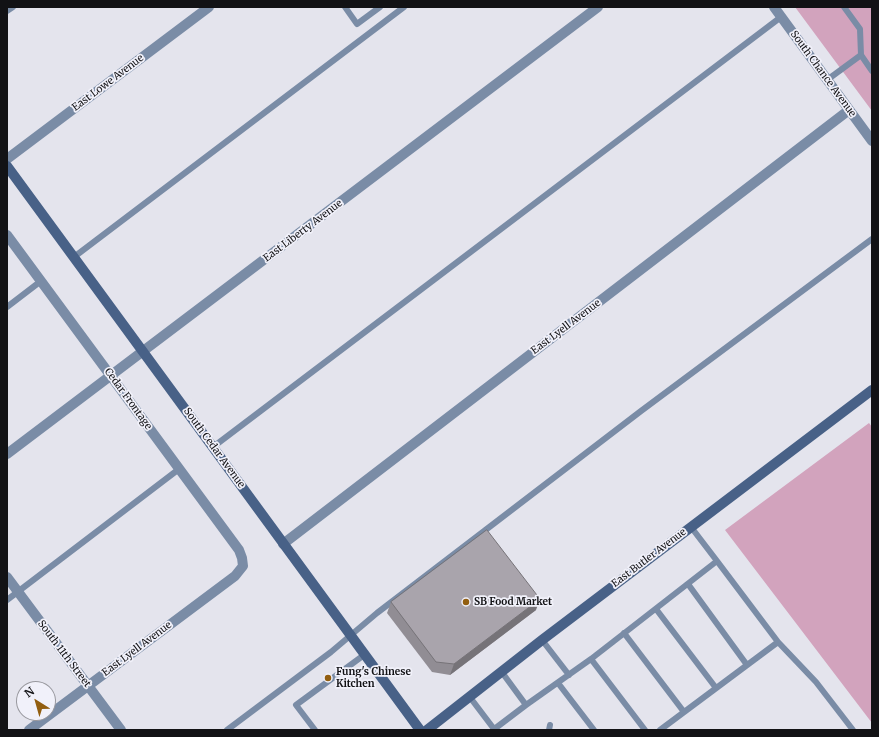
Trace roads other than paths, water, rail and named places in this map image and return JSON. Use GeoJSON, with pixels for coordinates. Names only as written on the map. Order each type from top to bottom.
{"type":"FeatureCollection","features":[{"type":"Feature","properties":{"kind":"main road","name":"South Cedar Avenue"},"geometry":{"type":"LineString","coordinates":[[7,166],[420,730]]}},
{"type":"Feature","properties":{"kind":"main road","name":"East Butler Avenue"},"geometry":{"type":"LineString","coordinates":[[428,730],[501,671],[872,390]]}},
{"type":"Feature","properties":{"kind":"street","name":"East Lowe Avenue"},"geometry":{"type":"LineString","coordinates":[[7,159],[209,7]]}},
{"type":"Feature","properties":{"kind":"street","name":"East Liberty Avenue"},"geometry":{"type":"LineString","coordinates":[[7,454],[598,7]]}},
{"type":"Feature","properties":{"kind":"street","name":"South Chance Avenue"},"geometry":{"type":"LineString","coordinates":[[774,7],[872,141]]}},
{"type":"Feature","properties":{"kind":"street","name":"East Lyell Avenue"},"geometry":{"type":"LineString","coordinates":[[284,544],[849,110]]}},
{"type":"Feature","properties":{"kind":"street","name":"Cedar Frontage"},"geometry":{"type":"LineString","coordinates":[[7,235],[239,550],[243,566]]}},
{"type":"Feature","properties":{"kind":"street","name":"East Lyell Avenue"},"geometry":{"type":"LineString","coordinates":[[30,730],[235,576],[243,566]]}},
{"type":"Feature","properties":{"kind":"street","name":"South 11th Street"},"geometry":{"type":"LineString","coordinates":[[7,577],[121,730]]}},
{"type":"Feature","properties":{"kind":"lane"},"geometry":{"type":"LineString","coordinates":[[7,11],[13,7]]}},
{"type":"Feature","properties":{"kind":"lane"},"geometry":{"type":"LineString","coordinates":[[345,7],[358,24],[380,7]]}},
{"type":"Feature","properties":{"kind":"lane"},"geometry":{"type":"LineString","coordinates":[[74,256],[404,7]]}},
{"type":"Feature","properties":{"kind":"lane"},"geometry":{"type":"LineString","coordinates":[[844,7],[860,29],[860,55],[872,71]]}},
{"type":"Feature","properties":{"kind":"lane"},"geometry":{"type":"LineString","coordinates":[[213,447],[781,17]]}},
{"type":"Feature","properties":{"kind":"lane"},"geometry":{"type":"LineString","coordinates":[[827,80],[860,55]]}},
{"type":"Feature","properties":{"kind":"lane"},"geometry":{"type":"LineString","coordinates":[[227,730],[641,411],[872,239]]}},
{"type":"Feature","properties":{"kind":"lane"},"geometry":{"type":"LineString","coordinates":[[7,307],[41,281]]}},
{"type":"Feature","properties":{"kind":"lane"},"geometry":{"type":"LineString","coordinates":[[7,600],[179,469]]}},
{"type":"Feature","properties":{"kind":"lane"},"geometry":{"type":"LineString","coordinates":[[691,527],[778,642],[816,682],[853,730]]}},
{"type":"Feature","properties":{"kind":"lane"},"geometry":{"type":"LineString","coordinates":[[469,696],[493,730],[591,659],[717,561]]}},
{"type":"Feature","properties":{"kind":"lane"},"geometry":{"type":"LineString","coordinates":[[688,584],[747,665]]}},
{"type":"Feature","properties":{"kind":"lane"},"geometry":{"type":"LineString","coordinates":[[656,609],[716,688]]}},
{"type":"Feature","properties":{"kind":"lane"},"geometry":{"type":"LineString","coordinates":[[624,632],[684,712]]}},
{"type":"Feature","properties":{"kind":"lane"},"geometry":{"type":"LineString","coordinates":[[542,640],[569,675]]}},
{"type":"Feature","properties":{"kind":"lane"},"geometry":{"type":"LineString","coordinates":[[660,730],[778,642]]}},
{"type":"Feature","properties":{"kind":"lane"},"geometry":{"type":"LineString","coordinates":[[314,730],[296,705],[364,655]]}},
{"type":"Feature","properties":{"kind":"lane"},"geometry":{"type":"LineString","coordinates":[[591,659],[645,730]]}},
{"type":"Feature","properties":{"kind":"lane"},"geometry":{"type":"LineString","coordinates":[[501,671],[526,705]]}},
{"type":"Feature","properties":{"kind":"lane"},"geometry":{"type":"LineString","coordinates":[[558,683],[594,730]]}},
{"type":"Feature","properties":{"kind":"place","name":"SB Food Market"},"geometry":{"type":"Point","coordinates":[466,602]}},
{"type":"Feature","properties":{"kind":"place","name":"Fung's Chinese Kitchen"},"geometry":{"type":"Point","coordinates":[328,678]}}]}
